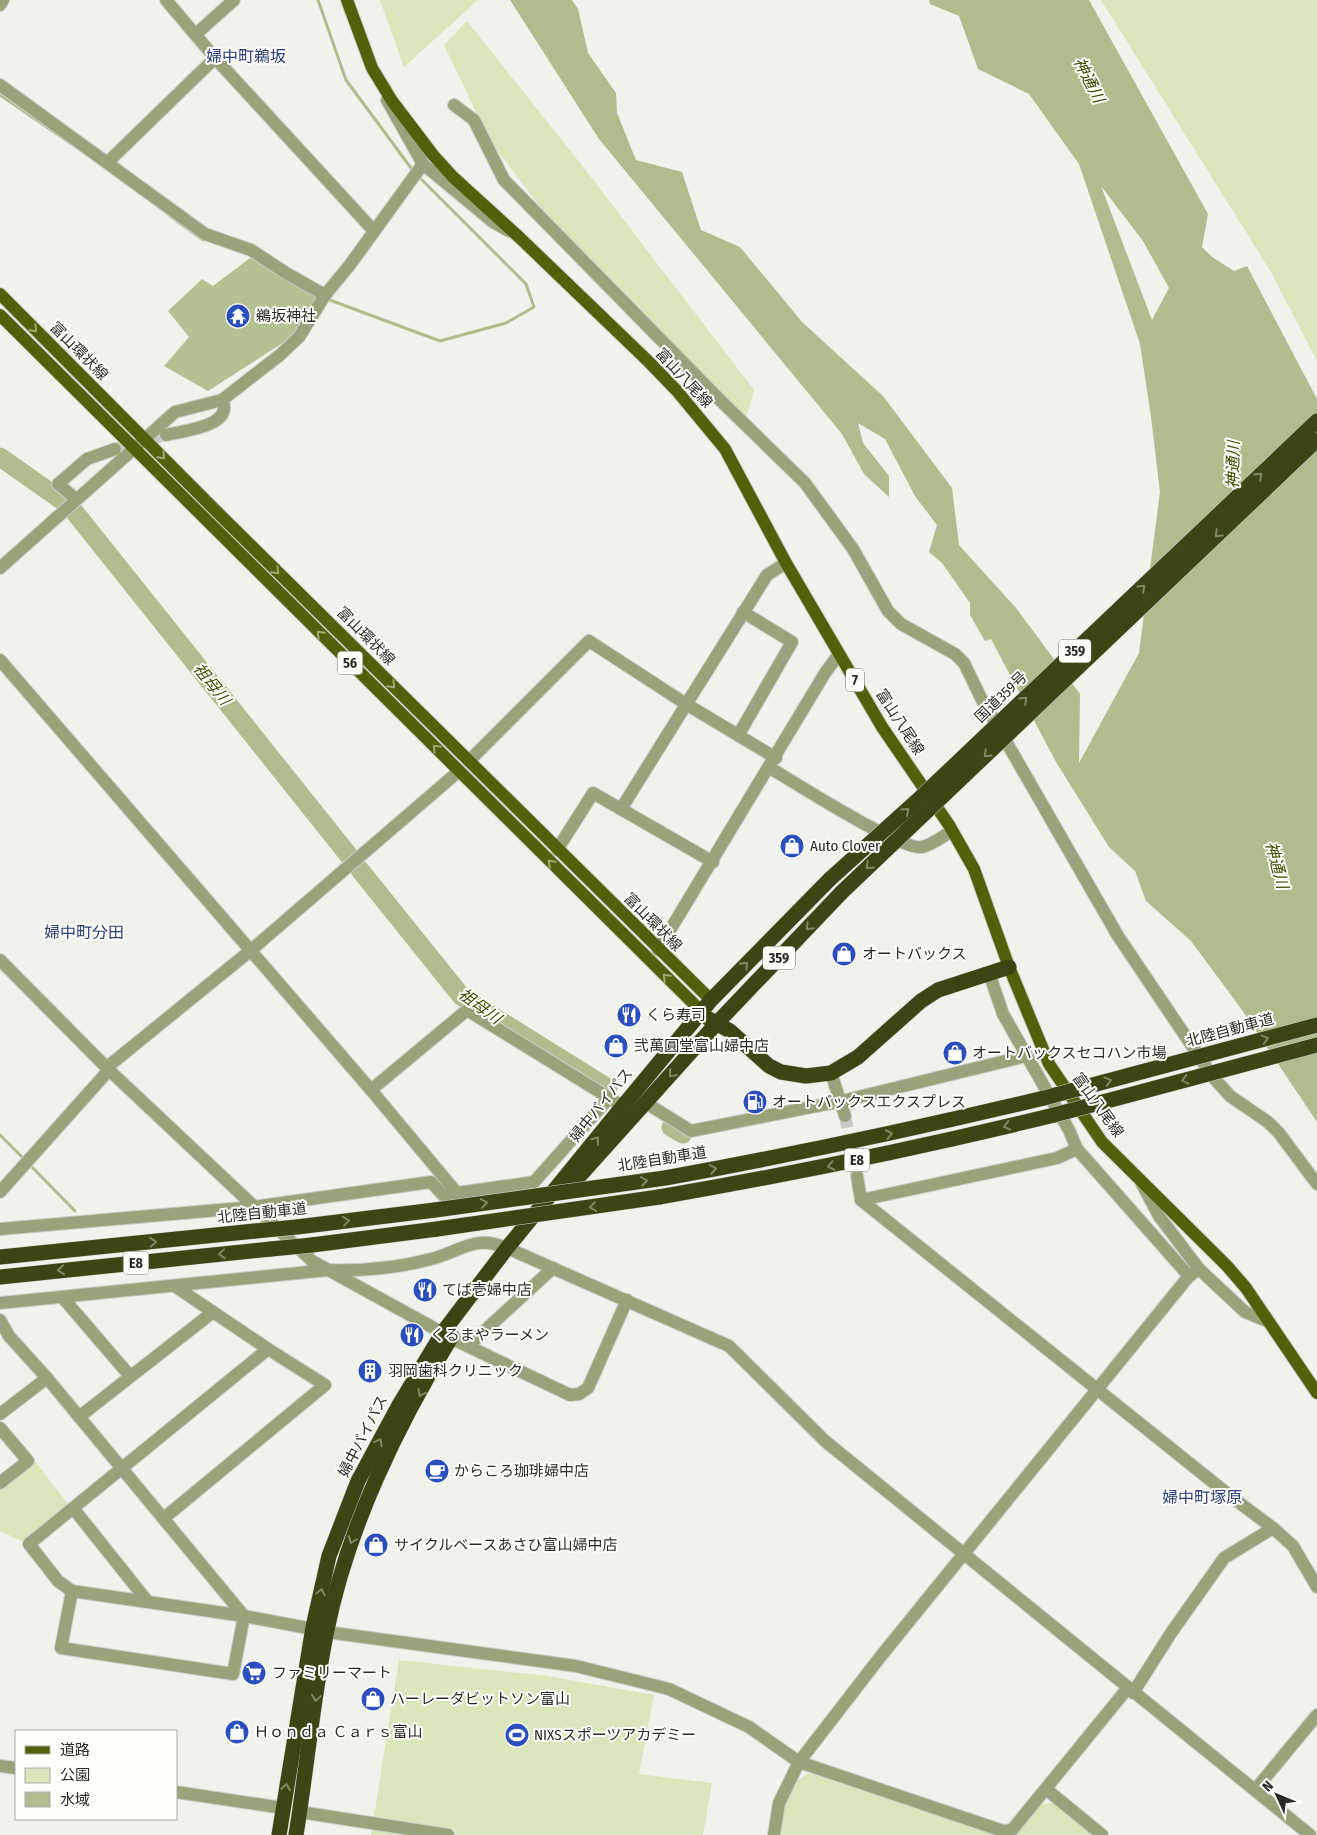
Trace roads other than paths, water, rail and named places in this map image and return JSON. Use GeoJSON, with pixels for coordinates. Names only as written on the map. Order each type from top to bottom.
{"type":"FeatureCollection","features":[{"type":"Feature","properties":{"kind":"highway","name":"国道359号"},"geometry":{"type":"LineString","coordinates":[[706,1006],[830,879],[920,798],[1317,421]]}},
{"type":"Feature","properties":{"kind":"highway","name":"国道359号"},"geometry":{"type":"LineString","coordinates":[[720,1019],[842,892],[1317,440]]}},
{"type":"Feature","properties":{"kind":"highway"},"geometry":{"type":"LineString","coordinates":[[706,1006],[730,1031],[769,1066],[781,1072],[806,1076],[831,1073],[858,1057],[921,1001],[938,990],[1009,967]]}},
{"type":"Feature","properties":{"kind":"highway","name":"婦中バイパス"},"geometry":{"type":"LineString","coordinates":[[278,1835],[320,1628],[372,1486],[447,1334],[623,1106],[706,1006]]}},
{"type":"Feature","properties":{"kind":"highway","name":"婦中バイパス"},"geometry":{"type":"LineString","coordinates":[[511,1250],[720,1019]]}},
{"type":"Feature","properties":{"kind":"highway","name":"北陸自動車道"},"geometry":{"type":"LineString","coordinates":[[0,1257],[255,1232],[435,1210],[665,1178],[788,1156],[1044,1098],[1317,1025]]}},
{"type":"Feature","properties":{"kind":"highway","name":"E8"},"geometry":{"type":"LineString","coordinates":[[0,1277],[312,1245],[438,1229],[659,1197],[793,1174],[913,1149],[1054,1115],[1317,1045]]}},
{"type":"Feature","properties":{"kind":"highway","name":"婦中バイパス"},"geometry":{"type":"LineString","coordinates":[[296,1835],[320,1628]]}},
{"type":"Feature","properties":{"kind":"main road","name":"富山八尾線"},"geometry":{"type":"LineString","coordinates":[[348,0],[372,68],[392,102],[433,155],[453,178],[520,238],[677,391],[725,449],[786,563],[882,727],[952,831],[974,869],[1009,967],[1049,1064],[1102,1142],[1227,1266],[1246,1288],[1317,1393]]}},
{"type":"Feature","properties":{"kind":"main road","name":"富山環状線"},"geometry":{"type":"LineString","coordinates":[[0,294],[658,950],[706,1006]]}},
{"type":"Feature","properties":{"kind":"main road","name":"富山環状線"},"geometry":{"type":"LineString","coordinates":[[0,315],[459,771],[706,1006]]}},
{"type":"Feature","properties":{"kind":"street"},"geometry":{"type":"LineString","coordinates":[[0,5],[3,0]]}},
{"type":"Feature","properties":{"kind":"street"},"geometry":{"type":"LineString","coordinates":[[166,0],[215,58],[374,231]]}},
{"type":"Feature","properties":{"kind":"street"},"geometry":{"type":"LineString","coordinates":[[196,34],[234,0]]}},
{"type":"Feature","properties":{"kind":"street"},"geometry":{"type":"LineString","coordinates":[[108,162],[215,58]]}},
{"type":"Feature","properties":{"kind":"street"},"geometry":{"type":"LineString","coordinates":[[372,68],[392,109],[423,164],[493,222],[520,238]]}},
{"type":"Feature","properties":{"kind":"street"},"geometry":{"type":"LineString","coordinates":[[0,85],[205,234],[251,250],[324,297]]}},
{"type":"Feature","properties":{"kind":"street"},"geometry":{"type":"LineString","coordinates":[[454,105],[474,120],[504,180],[722,402],[805,483],[853,549],[888,611],[901,624],[944,646],[964,664],[981,698],[1118,936],[1213,1077],[1230,1096],[1268,1122],[1279,1133],[1317,1184]]}},
{"type":"Feature","properties":{"kind":"street"},"geometry":{"type":"LineString","coordinates":[[0,568],[175,412],[222,400],[280,355],[299,337],[324,297],[423,164]]}},
{"type":"Feature","properties":{"kind":"street"},"geometry":{"type":"LineString","coordinates":[[166,435],[208,425],[224,413],[225,407],[222,400]]}},
{"type":"Feature","properties":{"kind":"street"},"geometry":{"type":"LineString","coordinates":[[76,499],[58,484],[87,459],[115,449]]}},
{"type":"Feature","properties":{"kind":"street"},"geometry":{"type":"LineString","coordinates":[[621,809],[767,575],[786,563]]}},
{"type":"Feature","properties":{"kind":"street"},"geometry":{"type":"LineString","coordinates":[[739,734],[792,642],[743,612]]}},
{"type":"Feature","properties":{"kind":"street"},"geometry":{"type":"LineString","coordinates":[[469,761],[589,641],[686,704],[739,734],[773,763],[862,822],[911,847],[923,847],[952,831]]}},
{"type":"Feature","properties":{"kind":"street"},"geometry":{"type":"LineString","coordinates":[[658,950],[773,763],[825,673],[839,654]]}},
{"type":"Feature","properties":{"kind":"street"},"geometry":{"type":"LineString","coordinates":[[0,660],[371,1090],[457,1193]]}},
{"type":"Feature","properties":{"kind":"street"},"geometry":{"type":"LineString","coordinates":[[0,1192],[109,1070],[111,1064],[250,951],[459,771]]}},
{"type":"Feature","properties":{"kind":"street"},"geometry":{"type":"LineString","coordinates":[[557,850],[593,793],[713,862]]}},
{"type":"Feature","properties":{"kind":"street"},"geometry":{"type":"LineString","coordinates":[[3,969],[312,1262],[468,1346],[570,1395],[578,1394],[588,1388],[627,1300]]}},
{"type":"Feature","properties":{"kind":"street"},"geometry":{"type":"LineString","coordinates":[[989,973],[1003,1014],[1078,1149],[1194,1273],[1245,1312],[1267,1321]]}},
{"type":"Feature","properties":{"kind":"street"},"geometry":{"type":"LineString","coordinates":[[371,1090],[467,1010],[623,1106]]}},
{"type":"Feature","properties":{"kind":"street"},"geometry":{"type":"LineString","coordinates":[[646,1103],[691,1132],[842,1101],[1026,1056]]}},
{"type":"Feature","properties":{"kind":"street"},"geometry":{"type":"LineString","coordinates":[[831,1073],[842,1101],[845,1116]]}},
{"type":"Feature","properties":{"kind":"street"},"geometry":{"type":"LineString","coordinates":[[0,1229],[252,1206],[431,1182],[443,1195],[534,1182],[609,1098]]}},
{"type":"Feature","properties":{"kind":"street"},"geometry":{"type":"LineString","coordinates":[[861,1200],[1057,1158],[1078,1149]]}},
{"type":"Feature","properties":{"kind":"street"},"geometry":{"type":"LineString","coordinates":[[857,1176],[861,1200],[1273,1528],[1293,1546],[1317,1587]]}},
{"type":"Feature","properties":{"kind":"street"},"geometry":{"type":"LineString","coordinates":[[1138,1178],[1194,1273]]}},
{"type":"Feature","properties":{"kind":"street"},"geometry":{"type":"LineString","coordinates":[[0,1303],[176,1287],[328,1270],[356,1271],[431,1259],[465,1245],[487,1241],[511,1250],[729,1346],[825,1441],[966,1554],[1130,1691],[1310,1835]]}},
{"type":"Feature","properties":{"kind":"street"},"geometry":{"type":"LineString","coordinates":[[468,1346],[553,1268]]}},
{"type":"Feature","properties":{"kind":"street"},"geometry":{"type":"LineString","coordinates":[[774,1835],[779,1803],[799,1762],[1194,1273]]}},
{"type":"Feature","properties":{"kind":"street"},"geometry":{"type":"LineString","coordinates":[[164,1518],[325,1385],[176,1287]]}},
{"type":"Feature","properties":{"kind":"street"},"geometry":{"type":"LineString","coordinates":[[63,1298],[130,1376]]}},
{"type":"Feature","properties":{"kind":"street"},"geometry":{"type":"LineString","coordinates":[[79,1417],[213,1312]]}},
{"type":"Feature","properties":{"kind":"street"},"geometry":{"type":"LineString","coordinates":[[0,1320],[4,1339],[47,1378],[244,1616],[233,1674],[61,1648],[72,1591]]}},
{"type":"Feature","properties":{"kind":"street"},"geometry":{"type":"LineString","coordinates":[[268,1349],[29,1544],[58,1581],[72,1591],[576,1666],[669,1689],[749,1727],[799,1762],[1003,1831],[1012,1830],[1130,1691],[1224,1558],[1273,1528]]}},
{"type":"Feature","properties":{"kind":"street"},"geometry":{"type":"LineString","coordinates":[[0,1414],[47,1378]]}},
{"type":"Feature","properties":{"kind":"street"},"geometry":{"type":"LineString","coordinates":[[0,1428],[28,1461],[0,1483]]}},
{"type":"Feature","properties":{"kind":"street"},"geometry":{"type":"LineString","coordinates":[[73,1508],[148,1602]]}},
{"type":"Feature","properties":{"kind":"street"},"geometry":{"type":"LineString","coordinates":[[1255,1790],[1317,1715]]}},
{"type":"Feature","properties":{"kind":"street"},"geometry":{"type":"LineString","coordinates":[[0,1766],[15,1768]]}},
{"type":"Feature","properties":{"kind":"street"},"geometry":{"type":"LineString","coordinates":[[1046,1789],[1102,1835]]}},
{"type":"Feature","properties":{"kind":"street"},"geometry":{"type":"LineString","coordinates":[[178,1792],[283,1808]]}},
{"type":"Feature","properties":{"kind":"street"},"geometry":{"type":"LineString","coordinates":[[300,1812],[448,1835]]}},
{"type":"Feature","properties":{"kind":"water","name":"神通川"},"geometry":{"type":"Polygon","coordinates":[[[510,0],[572,0],[578,9],[588,53],[616,93],[617,113],[636,160],[682,172],[701,230],[740,247],[802,322],[883,396],[952,488],[959,545],[1016,608],[1080,694],[1079,763],[1139,653],[1160,492],[1140,344],[1079,164],[1029,94],[978,69],[959,16],[930,4],[929,0],[1089,0],[1208,214],[1202,247],[1212,257],[1234,271],[1247,266],[1317,399],[1317,1122],[1242,1010],[1191,941],[1146,901],[1135,871],[1109,847],[1056,762],[991,639],[985,641],[970,615],[970,603],[942,563],[929,552],[937,525],[915,496],[885,439],[858,423],[863,443],[889,476],[889,497],[864,474],[842,434],[599,139],[510,0]],[[1101,186],[1152,320],[1169,288],[1143,241],[1101,186]]]}},
{"type":"Feature","properties":{"kind":"waterway"},"geometry":{"type":"LineString","coordinates":[[318,0],[346,80],[411,168]]}},
{"type":"Feature","properties":{"kind":"waterway"},"geometry":{"type":"LineString","coordinates":[[0,95],[70,143]]}},
{"type":"Feature","properties":{"kind":"waterway"},"geometry":{"type":"LineString","coordinates":[[327,299],[440,341],[506,323],[534,307],[526,284],[421,179]]}},
{"type":"Feature","properties":{"kind":"waterway"},"geometry":{"type":"LineString","coordinates":[[170,216],[203,240]]}},
{"type":"Feature","properties":{"kind":"waterway"},"geometry":{"type":"LineString","coordinates":[[291,283],[312,295]]}},
{"type":"Feature","properties":{"kind":"waterway","name":"祖母川"},"geometry":{"type":"LineString","coordinates":[[0,457],[64,502]]}},
{"type":"Feature","properties":{"kind":"waterway","name":"祖母川"},"geometry":{"type":"LineString","coordinates":[[73,510],[350,857]]}},
{"type":"Feature","properties":{"kind":"waterway","name":"祖母川"},"geometry":{"type":"LineString","coordinates":[[360,870],[462,997],[608,1088]]}},
{"type":"Feature","properties":{"kind":"waterway","name":"祖母川"},"geometry":{"type":"LineString","coordinates":[[671,1127],[683,1134]]}},
{"type":"Feature","properties":{"kind":"waterway"},"geometry":{"type":"LineString","coordinates":[[0,1135],[24,1159]]}},
{"type":"Feature","properties":{"kind":"waterway"},"geometry":{"type":"LineString","coordinates":[[30,1165],[75,1211]]}},
{"type":"Feature","properties":{"kind":"tunnel"},"geometry":{"type":"LineString","coordinates":[[115,449],[166,435]]}},
{"type":"Feature","properties":{"kind":"tunnel"},"geometry":{"type":"LineString","coordinates":[[845,1116],[857,1176]]}},
{"type":"Feature","properties":{"kind":"place","name":"鵜坂神社"},"geometry":{"type":"Point","coordinates":[238,316]}},
{"type":"Feature","properties":{"kind":"place","name":"Auto Clover"},"geometry":{"type":"Point","coordinates":[792,846]}},
{"type":"Feature","properties":{"kind":"place","name":"オートバックス"},"geometry":{"type":"Point","coordinates":[844,954]}},
{"type":"Feature","properties":{"kind":"place","name":"くら寿司"},"geometry":{"type":"Point","coordinates":[629,1015]}},
{"type":"Feature","properties":{"kind":"place","name":"弐萬圓堂富山婦中店"},"geometry":{"type":"Point","coordinates":[616,1046]}},
{"type":"Feature","properties":{"kind":"place","name":"オートバックスセコハン市場"},"geometry":{"type":"Point","coordinates":[955,1053]}},
{"type":"Feature","properties":{"kind":"place","name":"オートバックスエクスプレス"},"geometry":{"type":"Point","coordinates":[755,1102]}},
{"type":"Feature","properties":{"kind":"place","name":"てば壱婦中店"},"geometry":{"type":"Point","coordinates":[425,1290]}},
{"type":"Feature","properties":{"kind":"place","name":"くるまやラーメン"},"geometry":{"type":"Point","coordinates":[412,1335]}},
{"type":"Feature","properties":{"kind":"place","name":"羽岡歯科クリニック"},"geometry":{"type":"Point","coordinates":[370,1371]}},
{"type":"Feature","properties":{"kind":"place","name":"からころ珈琲婦中店"},"geometry":{"type":"Point","coordinates":[437,1471]}},
{"type":"Feature","properties":{"kind":"place","name":"サイクルベースあさひ富山婦中店"},"geometry":{"type":"Point","coordinates":[376,1545]}},
{"type":"Feature","properties":{"kind":"place","name":"ファミリーマート"},"geometry":{"type":"Point","coordinates":[254,1673]}},
{"type":"Feature","properties":{"kind":"place","name":"ハーレーダビットソン富山"},"geometry":{"type":"Point","coordinates":[373,1699]}},
{"type":"Feature","properties":{"kind":"place","name":"Ｈｏｎｄａ Ｃａｒｓ富山"},"geometry":{"type":"Point","coordinates":[237,1732]}},
{"type":"Feature","properties":{"kind":"place","name":"NIXSスポーツアカデミー"},"geometry":{"type":"Point","coordinates":[517,1735]}},
{"type":"Feature","properties":{"kind":"district","name":"婦中町鵜坂"},"geometry":{"type":"Point","coordinates":[246,56]}},
{"type":"Feature","properties":{"kind":"district","name":"婦中町分田"},"geometry":{"type":"Point","coordinates":[84,932]}},
{"type":"Feature","properties":{"kind":"district","name":"婦中町塚原"},"geometry":{"type":"Point","coordinates":[1202,1497]}}]}
